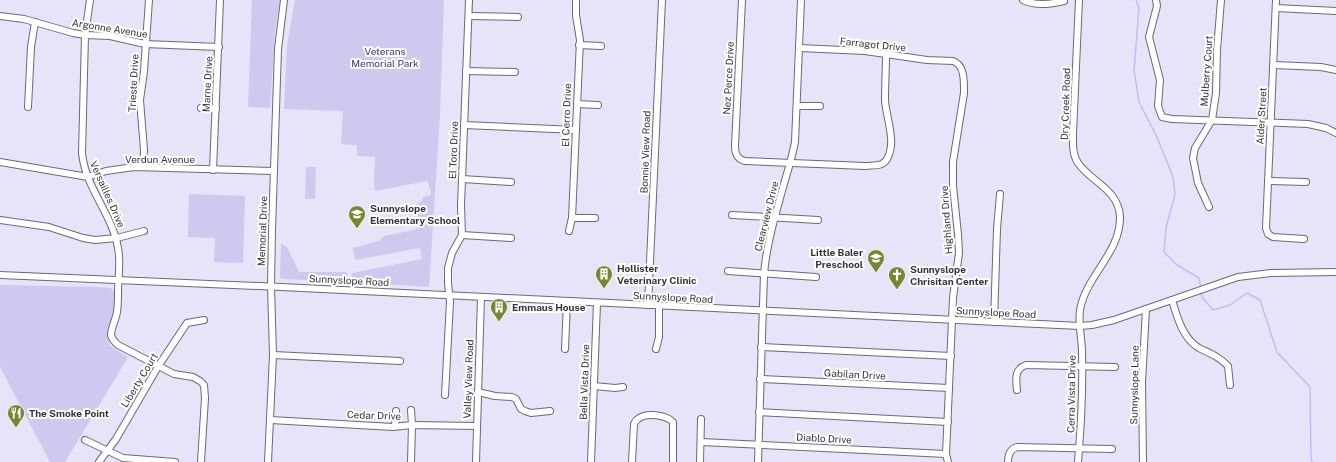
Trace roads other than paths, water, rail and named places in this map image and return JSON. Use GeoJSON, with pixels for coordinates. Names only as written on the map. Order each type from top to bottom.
{"type":"FeatureCollection","features":[{"type":"Feature","properties":{"kind":"street","name":"Versailles Drive"},"geometry":{"type":"LineString","coordinates":[[90,0],[85,35],[82,148],[83,162],[88,176],[117,238],[120,265],[118,306],[116,319],[111,334],[112,339],[118,345],[159,365]]}},
{"type":"Feature","properties":{"kind":"street","name":"Trieste Drive"},"geometry":{"type":"LineString","coordinates":[[143,166],[144,150],[140,100],[144,71],[149,0]]}},
{"type":"Feature","properties":{"kind":"street","name":"Marne Drive"},"geometry":{"type":"LineString","coordinates":[[214,170],[220,0]]}},
{"type":"Feature","properties":{"kind":"street","name":"Memorial Drive"},"geometry":{"type":"LineString","coordinates":[[268,462],[273,355],[271,286],[278,49],[284,0]]}},
{"type":"Feature","properties":{"kind":"street","name":"El Toro Drive"},"geometry":{"type":"LineString","coordinates":[[462,235],[460,221],[469,0]]}},
{"type":"Feature","properties":{"kind":"street","name":"El Cerro Drive"},"geometry":{"type":"LineString","coordinates":[[569,231],[572,218],[579,45],[576,0]]}},
{"type":"Feature","properties":{"kind":"street","name":"Bonnie View Road"},"geometry":{"type":"LineString","coordinates":[[648,305],[662,0]]}},
{"type":"Feature","properties":{"kind":"street","name":"Nez Perce Drive"},"geometry":{"type":"LineString","coordinates":[[742,0],[735,146],[737,156],[740,160],[745,161],[790,163]]}},
{"type":"Feature","properties":{"kind":"street","name":"Clearview Drive"},"geometry":{"type":"LineString","coordinates":[[758,462],[764,274],[767,247],[795,142],[798,106],[801,0]]}},
{"type":"Feature","properties":{"kind":"street"},"geometry":{"type":"LineString","coordinates":[[1023,0],[1031,3],[1064,1]]}},
{"type":"Feature","properties":{"kind":"street","name":"Dry Creek Road"},"geometry":{"type":"LineString","coordinates":[[1079,0],[1073,133],[1074,150],[1078,162],[1108,189],[1119,209],[1120,223],[1117,239],[1092,280],[1084,298],[1080,309],[1080,326]]}},
{"type":"Feature","properties":{"kind":"street"},"geometry":{"type":"LineString","coordinates":[[1156,0],[1149,37],[1160,80],[1158,106],[1162,117],[1172,119],[1313,125],[1326,128],[1336,133]]}},
{"type":"Feature","properties":{"kind":"street","name":"Mulberry Court"},"geometry":{"type":"LineString","coordinates":[[1209,207],[1198,182],[1193,158],[1196,148],[1212,120],[1216,93],[1217,50],[1221,0]]}},
{"type":"Feature","properties":{"kind":"street","name":"Alder Street"},"geometry":{"type":"LineString","coordinates":[[1276,0],[1266,223],[1267,233],[1269,236],[1273,237],[1304,239]]}},
{"type":"Feature","properties":{"kind":"street"},"geometry":{"type":"LineString","coordinates":[[1276,8],[1336,11]]}},
{"type":"Feature","properties":{"kind":"street","name":"Argonne Avenue"},"geometry":{"type":"LineString","coordinates":[[0,16],[14,17],[85,35],[110,36],[145,44],[219,47]]}},
{"type":"Feature","properties":{"kind":"street"},"geometry":{"type":"LineString","coordinates":[[469,16],[518,17]]}},
{"type":"Feature","properties":{"kind":"street"},"geometry":{"type":"LineString","coordinates":[[28,107],[31,47],[36,22]]}},
{"type":"Feature","properties":{"kind":"street"},"geometry":{"type":"LineString","coordinates":[[579,45],[601,46]]}},
{"type":"Feature","properties":{"kind":"street","name":"Farragot Drive"},"geometry":{"type":"LineString","coordinates":[[799,48],[864,51],[920,59],[945,60]]}},
{"type":"Feature","properties":{"kind":"street"},"geometry":{"type":"LineString","coordinates":[[790,163],[875,166],[883,163],[887,159],[891,139],[885,102],[886,54]]}},
{"type":"Feature","properties":{"kind":"street","name":"Highland Drive"},"geometry":{"type":"LineString","coordinates":[[945,60],[957,62],[961,66],[964,86],[953,162],[953,186],[959,246],[953,298],[946,454],[948,462]]}},
{"type":"Feature","properties":{"kind":"street"},"geometry":{"type":"LineString","coordinates":[[1274,65],[1321,67],[1336,70]]}},
{"type":"Feature","properties":{"kind":"street"},"geometry":{"type":"LineString","coordinates":[[466,71],[515,72]]}},
{"type":"Feature","properties":{"kind":"street"},"geometry":{"type":"LineString","coordinates":[[577,104],[598,105]]}},
{"type":"Feature","properties":{"kind":"street"},"geometry":{"type":"LineString","coordinates":[[798,106],[820,106]]}},
{"type":"Feature","properties":{"kind":"street"},"geometry":{"type":"LineString","coordinates":[[201,108],[216,109]]}},
{"type":"Feature","properties":{"kind":"street"},"geometry":{"type":"LineString","coordinates":[[464,125],[576,130]]}},
{"type":"Feature","properties":{"kind":"street","name":"Verdun Avenue"},"geometry":{"type":"LineString","coordinates":[[0,162],[88,176],[122,168],[143,166],[274,172]]}},
{"type":"Feature","properties":{"kind":"street"},"geometry":{"type":"LineString","coordinates":[[462,179],[511,182]]}},
{"type":"Feature","properties":{"kind":"street"},"geometry":{"type":"LineString","coordinates":[[1268,181],[1306,182]]}},
{"type":"Feature","properties":{"kind":"street"},"geometry":{"type":"LineString","coordinates":[[994,322],[997,229],[1000,194]]}},
{"type":"Feature","properties":{"kind":"street"},"geometry":{"type":"LineString","coordinates":[[732,215],[818,220]]}},
{"type":"Feature","properties":{"kind":"street"},"geometry":{"type":"LineString","coordinates":[[572,218],[595,218]]}},
{"type":"Feature","properties":{"kind":"street"},"geometry":{"type":"LineString","coordinates":[[0,220],[49,227],[83,238],[95,240],[117,238],[144,231]]}},
{"type":"Feature","properties":{"kind":"street"},"geometry":{"type":"LineString","coordinates":[[445,395],[449,260],[462,235],[511,238]]}},
{"type":"Feature","properties":{"kind":"street"},"geometry":{"type":"LineString","coordinates":[[728,271],[816,277]]}},
{"type":"Feature","properties":{"kind":"street","name":"Sunnyslope Road"},"geometry":{"type":"LineString","coordinates":[[0,275],[271,286],[449,297],[481,297],[1080,326],[1101,324],[1238,277],[1271,273],[1336,272]]}},
{"type":"Feature","properties":{"kind":"street","name":"Valley View Road"},"geometry":{"type":"LineString","coordinates":[[476,462],[481,297]]}},
{"type":"Feature","properties":{"kind":"street"},"geometry":{"type":"LineString","coordinates":[[1172,300],[1183,330],[1194,344],[1199,348],[1213,353],[1228,366],[1230,385]]}},
{"type":"Feature","properties":{"kind":"street"},"geometry":{"type":"LineString","coordinates":[[564,349],[567,301]]}},
{"type":"Feature","properties":{"kind":"street","name":"Bella Vista Drive"},"geometry":{"type":"LineString","coordinates":[[591,462],[597,303]]}},
{"type":"Feature","properties":{"kind":"street"},"geometry":{"type":"LineString","coordinates":[[656,349],[659,306]]}},
{"type":"Feature","properties":{"kind":"street","name":"Sunnyslope Lane"},"geometry":{"type":"LineString","coordinates":[[1143,462],[1142,382],[1146,309]]}},
{"type":"Feature","properties":{"kind":"street","name":"Liberty Court"},"geometry":{"type":"LineString","coordinates":[[99,462],[116,439],[159,365],[187,323],[204,320]]}},
{"type":"Feature","properties":{"kind":"street","name":"Cerra Vista Drive"},"geometry":{"type":"LineString","coordinates":[[1078,462],[1080,447],[1082,366],[1080,326]]}},
{"type":"Feature","properties":{"kind":"street"},"geometry":{"type":"LineString","coordinates":[[761,347],[951,356]]}},
{"type":"Feature","properties":{"kind":"street"},"geometry":{"type":"LineString","coordinates":[[273,355],[400,361]]}},
{"type":"Feature","properties":{"kind":"street"},"geometry":{"type":"LineString","coordinates":[[159,365],[174,374],[193,377],[204,385],[205,398],[201,462]]}},
{"type":"Feature","properties":{"kind":"street"},"geometry":{"type":"LineString","coordinates":[[1017,390],[1016,375],[1019,369],[1023,366],[1115,367]]}},
{"type":"Feature","properties":{"kind":"street","name":"Gabilan Drive"},"geometry":{"type":"LineString","coordinates":[[760,379],[949,388]]}},
{"type":"Feature","properties":{"kind":"street"},"geometry":{"type":"LineString","coordinates":[[594,386],[615,388],[623,387]]}},
{"type":"Feature","properties":{"kind":"street"},"geometry":{"type":"LineString","coordinates":[[478,392],[495,396],[512,397],[516,399],[521,409],[525,412],[531,413],[550,411]]}},
{"type":"Feature","properties":{"kind":"street"},"geometry":{"type":"LineString","coordinates":[[411,410],[411,462]]}},
{"type":"Feature","properties":{"kind":"street"},"geometry":{"type":"LineString","coordinates":[[395,426],[396,411]]}},
{"type":"Feature","properties":{"kind":"street"},"geometry":{"type":"LineString","coordinates":[[759,412],[948,422]]}},
{"type":"Feature","properties":{"kind":"street"},"geometry":{"type":"LineString","coordinates":[[632,462],[634,424],[637,419],[641,417],[652,415],[668,418],[673,422],[673,462]]}},
{"type":"Feature","properties":{"kind":"street"},"geometry":{"type":"LineString","coordinates":[[700,462],[701,419]]}},
{"type":"Feature","properties":{"kind":"street","name":"Cedar Drive"},"geometry":{"type":"LineString","coordinates":[[271,420],[395,426],[477,426]]}},
{"type":"Feature","properties":{"kind":"street"},"geometry":{"type":"LineString","coordinates":[[85,440],[123,458],[175,462]]}},
{"type":"Feature","properties":{"kind":"street","name":"Diablo Drive"},"geometry":{"type":"LineString","coordinates":[[701,442],[946,454]]}},
{"type":"Feature","properties":{"kind":"street"},"geometry":{"type":"LineString","coordinates":[[1008,462],[1010,451],[1018,447],[1080,447],[1112,449]]}},
{"type":"Feature","properties":{"kind":"waterway"},"geometry":{"type":"LineString","coordinates":[[1136,0],[1139,8],[1134,70],[1139,102],[1157,137],[1173,177],[1175,194],[1166,228],[1164,252],[1177,265],[1199,278],[1201,288]]}},
{"type":"Feature","properties":{"kind":"waterway"},"geometry":{"type":"LineString","coordinates":[[1201,292],[1202,297],[1213,310],[1230,305],[1247,293],[1260,300],[1277,352],[1310,387],[1312,462]]}},
{"type":"Feature","properties":{"kind":"place","name":"Sunnyslope Elementary School"},"geometry":{"type":"Point","coordinates":[357,229]}},
{"type":"Feature","properties":{"kind":"place","name":"Little Baler Preschool"},"geometry":{"type":"Point","coordinates":[876,273]}},
{"type":"Feature","properties":{"kind":"place","name":"Hollister Veterinary Clinic"},"geometry":{"type":"Point","coordinates":[604,289]}},
{"type":"Feature","properties":{"kind":"place","name":"Sunnyslope Chrisitan Center"},"geometry":{"type":"Point","coordinates":[897,290]}},
{"type":"Feature","properties":{"kind":"place","name":"Emmaus House"},"geometry":{"type":"Point","coordinates":[499,322]}},
{"type":"Feature","properties":{"kind":"place","name":"The Smoke Point"},"geometry":{"type":"Point","coordinates":[16,428]}},
{"type":"Feature","properties":{"kind":"park label","name":"Veterans Memorial Park"},"geometry":{"type":"Point","coordinates":[385,56]}}]}
